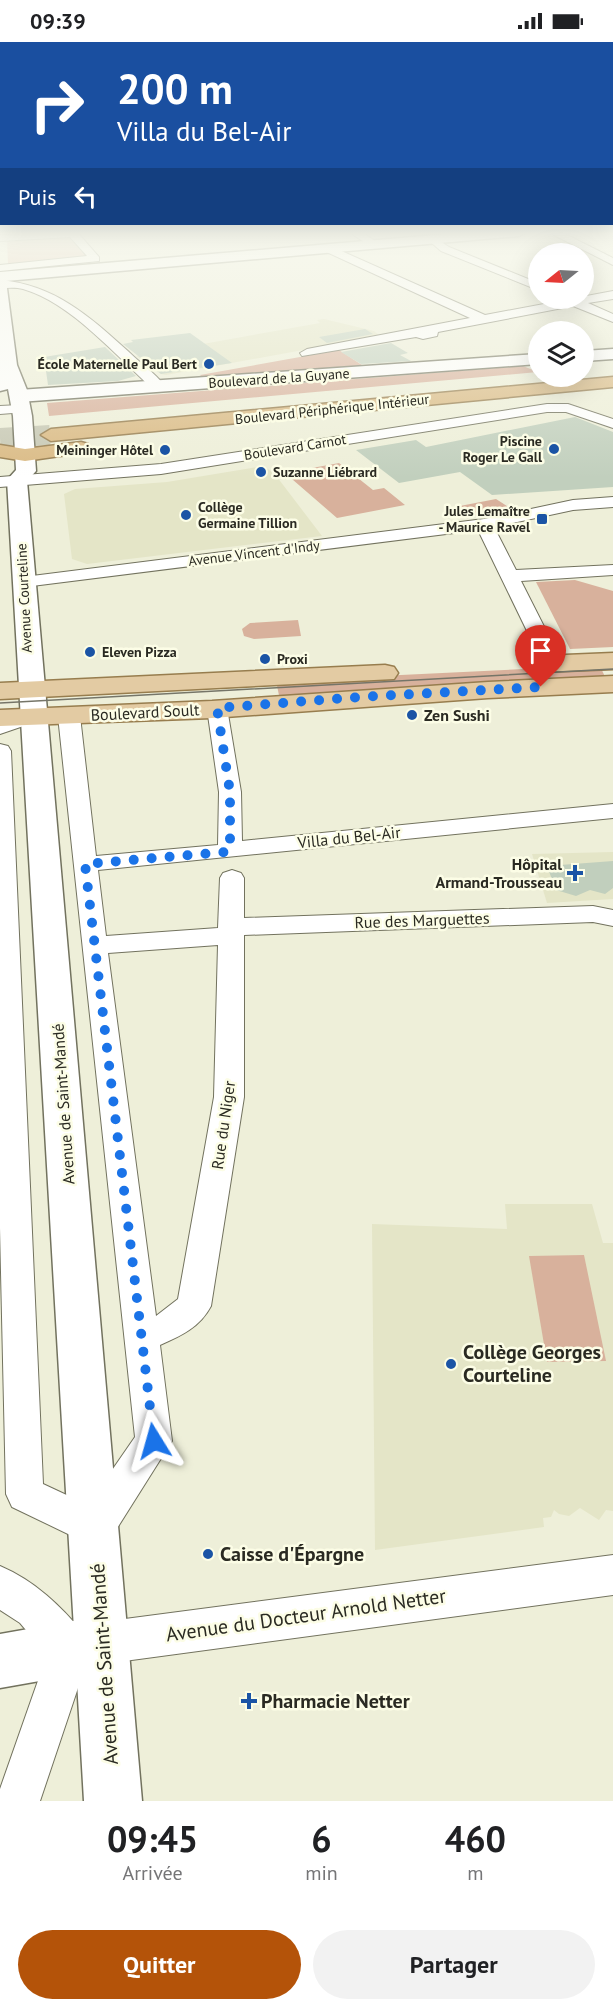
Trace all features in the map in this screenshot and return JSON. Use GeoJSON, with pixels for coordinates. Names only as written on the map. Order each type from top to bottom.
{"type":"FeatureCollection","features":[{"type":"Feature","properties":{"kind":"highway"},"geometry":{"type":"LineString","coordinates":[[594,372],[613,371]]}},
{"type":"Feature","properties":{"kind":"highway","name":"Boulevard Périphérique Intérieur"},"geometry":{"type":"LineString","coordinates":[[528,378],[175,413],[51,428],[453,397],[613,382]]}},
{"type":"Feature","properties":{"kind":"highway"},"geometry":{"type":"LineString","coordinates":[[0,451],[25,455],[273,427],[453,397]]}},
{"type":"Feature","properties":{"kind":"main road"},"geometry":{"type":"LineString","coordinates":[[0,388],[8,365],[3,314]]}},
{"type":"Feature","properties":{"kind":"main road"},"geometry":{"type":"LineString","coordinates":[[594,355],[613,354]]}},
{"type":"Feature","properties":{"kind":"main road","name":"Boulevard de la Guyane"},"geometry":{"type":"LineString","coordinates":[[13,400],[157,385],[528,360]]}},
{"type":"Feature","properties":{"kind":"main road","name":"Avenue Courteline"},"geometry":{"type":"LineString","coordinates":[[8,365],[26,471],[6,478],[24,582],[27,713]]}},
{"type":"Feature","properties":{"kind":"main road","name":"Boulevard Soult"},"geometry":{"type":"LineString","coordinates":[[27,713],[553,664],[613,661]]}},
{"type":"Feature","properties":{"kind":"main road","name":"Boulevard Soult"},"geometry":{"type":"LineString","coordinates":[[0,691],[27,713],[217,708],[361,697],[613,684]]}},
{"type":"Feature","properties":{"kind":"main road","name":"Avenue de Saint-Mandé"},"geometry":{"type":"LineString","coordinates":[[27,713],[95,1528],[86,1646],[113,1801]]}},
{"type":"Feature","properties":{"kind":"main road","name":"Avenue du Docteur Arnold Netter"},"geometry":{"type":"LineString","coordinates":[[0,1661],[86,1646]]}},
{"type":"Feature","properties":{"kind":"street"},"geometry":{"type":"LineString","coordinates":[[72,314],[111,344],[157,385]]}},
{"type":"Feature","properties":{"kind":"street"},"geometry":{"type":"LineString","coordinates":[[472,314],[485,320]]}},
{"type":"Feature","properties":{"kind":"street"},"geometry":{"type":"LineString","coordinates":[[307,353],[416,333],[415,331],[420,329],[431,330],[510,314]]}},
{"type":"Feature","properties":{"kind":"street"},"geometry":{"type":"LineString","coordinates":[[0,410],[13,400]]}},
{"type":"Feature","properties":{"kind":"street","name":"Boulevard Carnot"},"geometry":{"type":"LineString","coordinates":[[6,478],[161,469],[547,408],[568,408],[613,424]]}},
{"type":"Feature","properties":{"kind":"street","name":"Avenue Vincent d'Indy"},"geometry":{"type":"LineString","coordinates":[[24,582],[484,524],[573,505],[613,502]]}},
{"type":"Feature","properties":{"kind":"street"},"geometry":{"type":"LineString","coordinates":[[484,524],[553,664]]}},
{"type":"Feature","properties":{"kind":"street"},"geometry":{"type":"LineString","coordinates":[[510,576],[604,572],[613,581]]}},
{"type":"Feature","properties":{"kind":"street"},"geometry":{"type":"LineString","coordinates":[[217,708],[230,792],[230,849]]}},
{"type":"Feature","properties":{"kind":"street"},"geometry":{"type":"LineString","coordinates":[[0,751],[5,1103],[25,1494],[95,1528],[154,1441],[85,864],[27,713]]}},
{"type":"Feature","properties":{"kind":"street","name":"Villa du Bel-Air"},"geometry":{"type":"LineString","coordinates":[[85,864],[226,852],[230,849],[613,811]]}},
{"type":"Feature","properties":{"kind":"street","name":"Rue du Niger"},"geometry":{"type":"LineString","coordinates":[[140,1337],[174,1324],[194,1306],[229,1097],[232,878]]}},
{"type":"Feature","properties":{"kind":"street","name":"Rue des Marguettes"},"geometry":{"type":"LineString","coordinates":[[94,945],[232,932],[593,914],[613,918]]}},
{"type":"Feature","properties":{"kind":"street","name":"Avenue du Docteur Arnold Netter"},"geometry":{"type":"LineString","coordinates":[[86,1646],[613,1575]]}},
{"type":"Feature","properties":{"kind":"street"},"geometry":{"type":"LineString","coordinates":[[0,1586],[86,1646],[18,1801]]}},
{"type":"Feature","properties":{"kind":"shaded area"},"geometry":{"type":"Polygon","coordinates":[[[324,319],[374,331],[380,336],[166,375],[161,374],[136,356],[320,323],[317,320],[324,319]]]}},
{"type":"Feature","properties":{"kind":"shaded area"},"geometry":{"type":"Polygon","coordinates":[[[339,350],[365,367],[204,379],[200,375],[339,350]]]}},
{"type":"Feature","properties":{"kind":"shaded area"},"geometry":{"type":"Polygon","coordinates":[[[523,366],[528,368],[528,373],[49,416],[47,403],[523,366]]]}},
{"type":"Feature","properties":{"kind":"shaded area"},"geometry":{"type":"Polygon","coordinates":[[[339,463],[373,490],[384,488],[405,505],[337,518],[285,473],[339,463]]]}},
{"type":"Feature","properties":{"kind":"shaded area","name":"Collège Germaine Tillion"},"geometry":{"type":"Polygon","coordinates":[[[263,466],[274,473],[322,536],[87,564],[72,559],[64,494],[75,489],[167,482],[263,466]]]}},
{"type":"Feature","properties":{"kind":"shaded area"},"geometry":{"type":"Polygon","coordinates":[[[496,499],[510,508],[473,516],[460,506],[496,499]]]}},
{"type":"Feature","properties":{"kind":"shaded area"},"geometry":{"type":"Polygon","coordinates":[[[575,580],[613,591],[613,647],[570,649],[536,582],[575,580]]]}},
{"type":"Feature","properties":{"kind":"shaded area"},"geometry":{"type":"Polygon","coordinates":[[[298,620],[301,636],[254,639],[244,636],[242,629],[250,623],[298,620]]]}},
{"type":"Feature","properties":{"kind":"shaded area"},"geometry":{"type":"Polygon","coordinates":[[[586,666],[601,668],[605,677],[280,700],[276,681],[586,666]]]}},
{"type":"Feature","properties":{"kind":"shaded area","name":"Hôpital Armand-Trousseau"},"geometry":{"type":"Polygon","coordinates":[[[613,852],[613,899],[547,903],[532,854],[613,852]]]}},
{"type":"Feature","properties":{"kind":"shaded area","name":"Collège Georges Courteline"},"geometry":{"type":"Polygon","coordinates":[[[505,1204],[592,1204],[603,1243],[613,1243],[613,1511],[606,1510],[599,1520],[580,1508],[569,1516],[559,1514],[554,1510],[551,1517],[543,1518],[544,1527],[375,1550],[372,1224],[507,1229],[505,1204]]]}},
{"type":"Feature","properties":{"kind":"shaded area"},"geometry":{"type":"Polygon","coordinates":[[[584,1255],[606,1361],[547,1362],[529,1256],[584,1255]]]}},
{"type":"Feature","properties":{"kind":"building"},"geometry":{"type":"Polygon","coordinates":[[[365,329],[373,334],[327,343],[319,337],[365,329]]]}},
{"type":"Feature","properties":{"kind":"building"},"geometry":{"type":"Polygon","coordinates":[[[190,333],[232,363],[161,374],[123,344],[133,342],[131,340],[190,333]]]}},
{"type":"Feature","properties":{"kind":"building"},"geometry":{"type":"Polygon","coordinates":[[[391,343],[408,353],[400,355],[411,361],[361,364],[341,352],[391,343]]]}},
{"type":"Feature","properties":{"kind":"building"},"geometry":{"type":"Polygon","coordinates":[[[105,347],[136,376],[118,381],[48,385],[44,357],[105,347]]]}},
{"type":"Feature","properties":{"kind":"building"},"geometry":{"type":"Polygon","coordinates":[[[575,417],[613,432],[613,487],[492,495],[460,472],[399,483],[356,450],[416,440],[426,447],[575,417]]]}},
{"type":"Feature","properties":{"kind":"building"},"geometry":{"type":"Polygon","coordinates":[[[613,861],[613,888],[605,894],[590,890],[576,896],[556,890],[547,866],[613,861]]]}},
{"type":"Feature","properties":{"kind":"tunnel"},"geometry":{"type":"LineString","coordinates":[[0,438],[51,435]]}},
{"type":"Feature","properties":{"kind":"tram line"},"geometry":{"type":"LineString","coordinates":[[0,703],[613,669]]}},
{"type":"Feature","properties":{"kind":"place","name":"École Maternelle Paul Bert"},"geometry":{"type":"Point","coordinates":[209,364]}},
{"type":"Feature","properties":{"kind":"place","name":"Piscine Roger Le Gall"},"geometry":{"type":"Point","coordinates":[554,449]}},
{"type":"Feature","properties":{"kind":"place","name":"Meininger Hôtel"},"geometry":{"type":"Point","coordinates":[165,450]}},
{"type":"Feature","properties":{"kind":"place","name":"Suzanne Liébrard"},"geometry":{"type":"Point","coordinates":[261,472]}},
{"type":"Feature","properties":{"kind":"place","name":"Collège Germaine Tillion"},"geometry":{"type":"Point","coordinates":[186,515]}},
{"type":"Feature","properties":{"kind":"place","name":"Jules Lemaître - Maurice Ravel"},"geometry":{"type":"Point","coordinates":[542,519]}},
{"type":"Feature","properties":{"kind":"place","name":"Eleven Pizza"},"geometry":{"type":"Point","coordinates":[90,652]}},
{"type":"Feature","properties":{"kind":"place","name":"Proxi"},"geometry":{"type":"Point","coordinates":[265,659]}},
{"type":"Feature","properties":{"kind":"place","name":"Zen Sushi"},"geometry":{"type":"Point","coordinates":[412,715]}},
{"type":"Feature","properties":{"kind":"place","name":"Hôpital Armand-Trousseau"},"geometry":{"type":"Point","coordinates":[575,873]}},
{"type":"Feature","properties":{"kind":"place","name":"Collège Georges Courteline"},"geometry":{"type":"Point","coordinates":[451,1364]}},
{"type":"Feature","properties":{"kind":"place","name":"Caisse d'Épargne"},"geometry":{"type":"Point","coordinates":[208,1554]}},
{"type":"Feature","properties":{"kind":"place","name":"Pharmacie Netter"},"geometry":{"type":"Point","coordinates":[249,1701]}},
{"type":"Feature","properties":{"kind":"route"},"geometry":{"type":"LineString","coordinates":[[154,1441],[85,864],[226,852],[230,849],[232,842],[230,792],[217,708],[541,687]]}}]}
